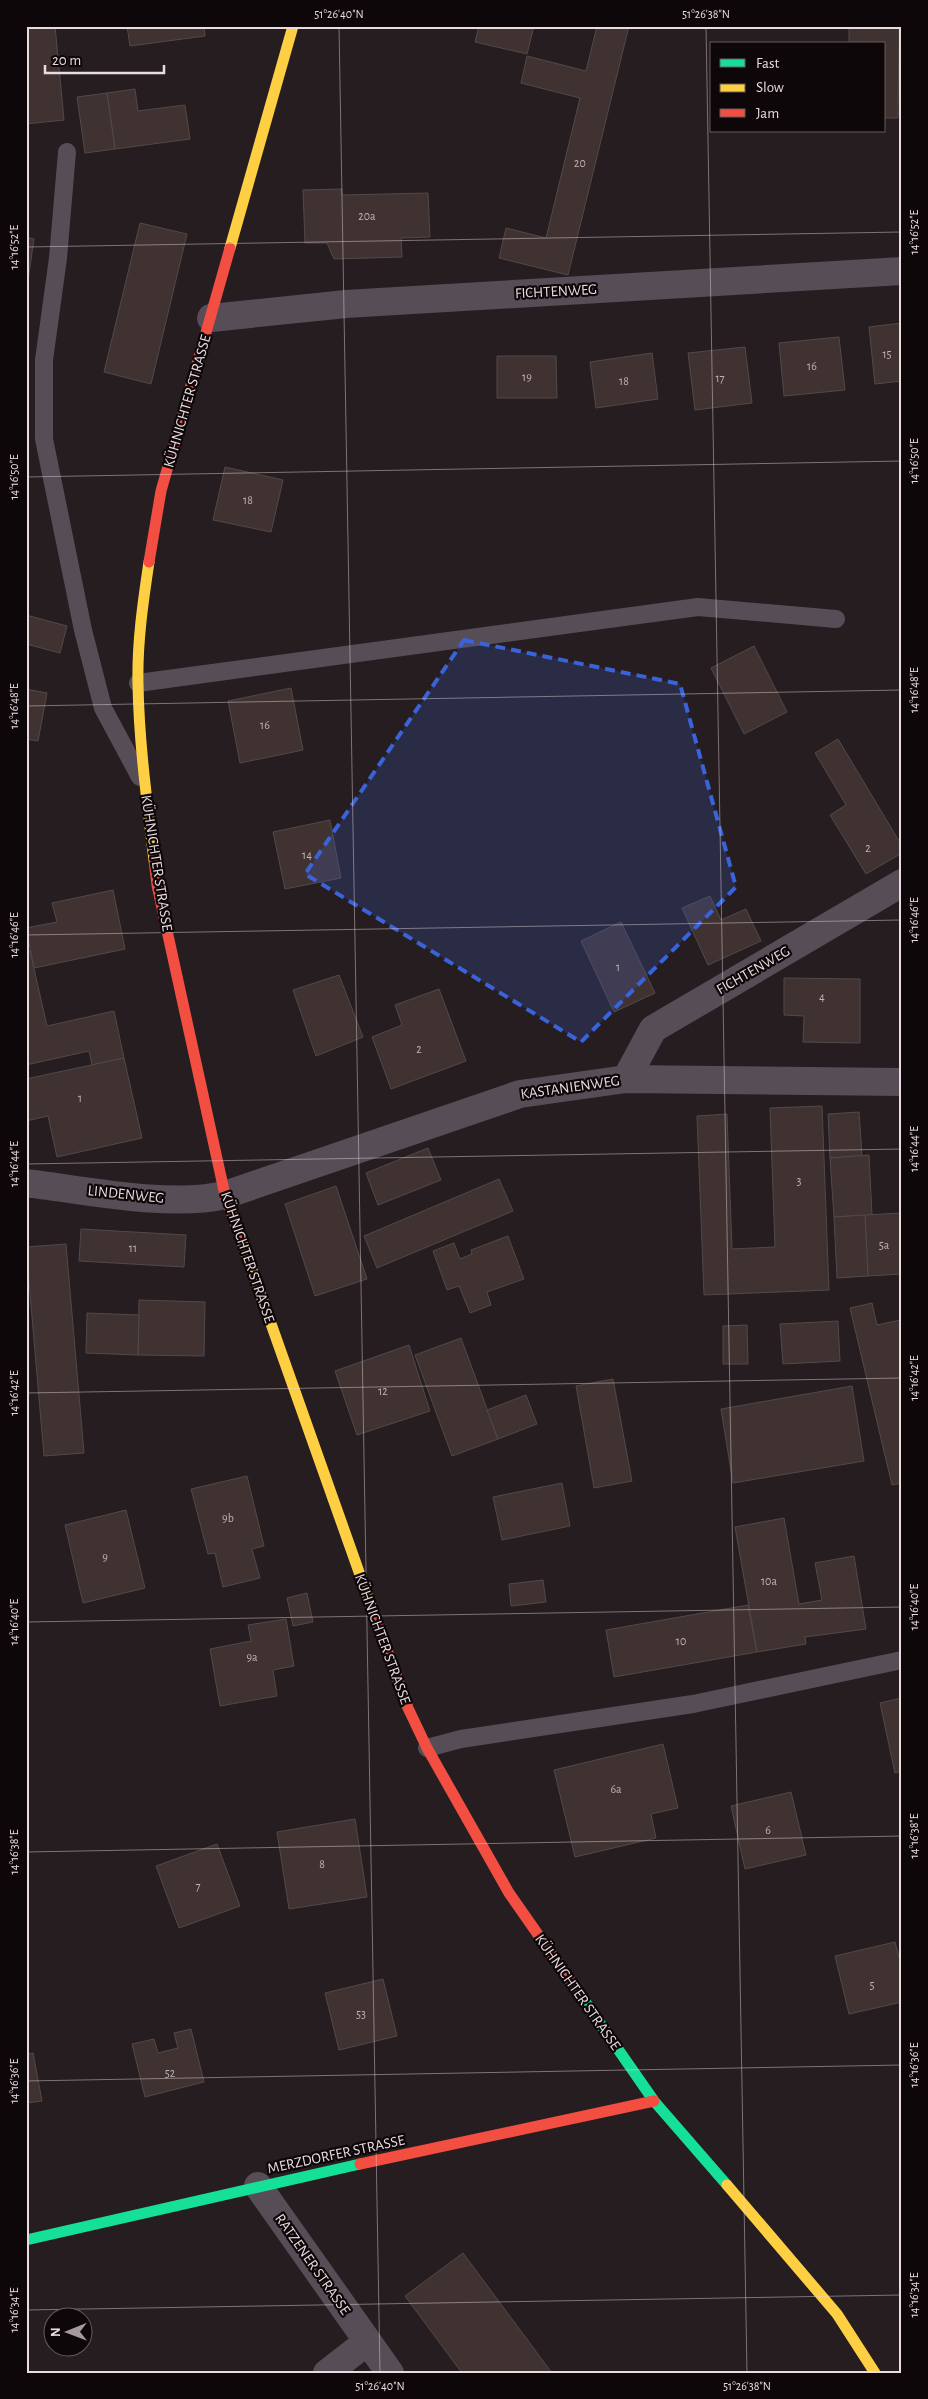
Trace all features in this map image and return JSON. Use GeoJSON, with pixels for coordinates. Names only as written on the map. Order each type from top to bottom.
{"type":"FeatureCollection","features":[{"type":"Feature","properties":{"kind":"street","name":"KÜHNICHTER STRASSE"},"geometry":{"type":"LineString","coordinates":[[293,26],[161,491],[143,601],[138,683],[145,785],[157,885],[225,1195],[408,1708],[427,1748],[509,1893],[654,2100],[838,2314],[876,2373]]}},
{"type":"Feature","properties":{"kind":"street","name":"FICHTENWEG"},"geometry":{"type":"LineString","coordinates":[[210,318],[346,304],[902,270]]}},
{"type":"Feature","properties":{"kind":"street","name":"FICHTENWEG"},"geometry":{"type":"LineString","coordinates":[[626,1079],[653,1029],[902,883]]}},
{"type":"Feature","properties":{"kind":"street","name":"KASTANIENWEG"},"geometry":{"type":"LineString","coordinates":[[225,1195],[520,1094],[626,1079],[902,1082]]}},
{"type":"Feature","properties":{"kind":"street","name":"LINDENWEG"},"geometry":{"type":"LineString","coordinates":[[26,1183],[185,1200],[204,1200],[225,1195]]}},
{"type":"Feature","properties":{"kind":"street","name":"MERZDORFER STRASSE"},"geometry":{"type":"LineString","coordinates":[[26,2240],[258,2186],[654,2100]]}},
{"type":"Feature","properties":{"kind":"street","name":"RATZENER STRASSE"},"geometry":{"type":"LineString","coordinates":[[258,2186],[390,2373]]}},
{"type":"Feature","properties":{"kind":"street"},"geometry":{"type":"LineString","coordinates":[[327,2373],[367,2342]]}},
{"type":"Feature","properties":{"kind":"lane","name":"KÜHNICHTER STRASSE"},"geometry":{"type":"LineString","coordinates":[[67,152],[58,258],[44,360],[44,438],[83,630],[103,708],[145,785]]}},
{"type":"Feature","properties":{"kind":"lane"},"geometry":{"type":"LineString","coordinates":[[138,683],[698,607],[836,619]]}},
{"type":"Feature","properties":{"kind":"lane"},"geometry":{"type":"LineString","coordinates":[[427,1748],[461,1739],[693,1704],[902,1660]]}},
{"type":"Feature","properties":{"kind":"highlighted area"},"geometry":{"type":"Polygon","coordinates":[[[464,640],[680,684],[736,887],[581,1042],[305,874],[464,640]]]}},
{"type":"Feature","properties":{"kind":"building"},"geometry":{"type":"Polygon","coordinates":[[[26,26],[55,26],[64,120],[26,124],[26,26]]]}},
{"type":"Feature","properties":{"kind":"building"},"geometry":{"type":"Polygon","coordinates":[[[127,26],[204,26],[205,36],[130,46],[127,26]]]}},
{"type":"Feature","properties":{"kind":"building"},"geometry":{"type":"Polygon","coordinates":[[[479,26],[534,26],[527,54],[475,42],[479,26]]]}},
{"type":"Feature","properties":{"kind":"building"},"geometry":{"type":"Polygon","coordinates":[[[597,26],[629,26],[568,275],[499,258],[506,228],[546,238],[580,98],[521,83],[527,56],[586,71],[597,26]]]}},
{"type":"Feature","properties":{"kind":"building"},"geometry":{"type":"Polygon","coordinates":[[[849,26],[899,26],[898,118],[886,118],[886,42],[849,42],[849,26]]]}},
{"type":"Feature","properties":{"kind":"building"},"geometry":{"type":"Polygon","coordinates":[[[135,89],[138,111],[185,105],[190,139],[115,149],[107,93],[135,89]]]}},
{"type":"Feature","properties":{"kind":"building"},"geometry":{"type":"Polygon","coordinates":[[[107,93],[115,149],[85,153],[77,97],[107,93]]]}},
{"type":"Feature","properties":{"kind":"building"},"geometry":{"type":"Polygon","coordinates":[[[342,189],[342,195],[428,193],[430,237],[401,238],[402,257],[334,259],[327,243],[305,243],[303,190],[342,189]]]}},
{"type":"Feature","properties":{"kind":"building"},"geometry":{"type":"Polygon","coordinates":[[[140,223],[187,234],[151,384],[104,372],[140,223]]]}},
{"type":"Feature","properties":{"kind":"building"},"geometry":{"type":"Polygon","coordinates":[[[26,237],[34,239],[26,294],[26,237]]]}},
{"type":"Feature","properties":{"kind":"building"},"geometry":{"type":"Polygon","coordinates":[[[902,323],[902,381],[875,384],[869,327],[902,323]]]}},
{"type":"Feature","properties":{"kind":"building"},"geometry":{"type":"Polygon","coordinates":[[[839,337],[845,390],[784,396],[779,343],[839,337]]]}},
{"type":"Feature","properties":{"kind":"building"},"geometry":{"type":"Polygon","coordinates":[[[745,347],[752,403],[695,410],[688,353],[745,347]]]}},
{"type":"Feature","properties":{"kind":"building"},"geometry":{"type":"Polygon","coordinates":[[[652,353],[658,399],[596,408],[590,362],[652,353]]]}},
{"type":"Feature","properties":{"kind":"building"},"geometry":{"type":"Polygon","coordinates":[[[497,356],[556,356],[557,398],[497,398],[497,356]]]}},
{"type":"Feature","properties":{"kind":"building"},"geometry":{"type":"Polygon","coordinates":[[[225,467],[283,480],[271,532],[213,520],[225,467]]]}},
{"type":"Feature","properties":{"kind":"building"},"geometry":{"type":"Polygon","coordinates":[[[26,615],[67,626],[60,653],[26,644],[26,615]]]}},
{"type":"Feature","properties":{"kind":"building"},"geometry":{"type":"Polygon","coordinates":[[[754,646],[787,712],[744,734],[711,668],[754,646]]]}},
{"type":"Feature","properties":{"kind":"building"},"geometry":{"type":"Polygon","coordinates":[[[291,688],[303,750],[240,763],[228,701],[291,688]]]}},
{"type":"Feature","properties":{"kind":"building"},"geometry":{"type":"Polygon","coordinates":[[[26,689],[47,693],[38,741],[26,739],[26,689]]]}},
{"type":"Feature","properties":{"kind":"building"},"geometry":{"type":"Polygon","coordinates":[[[838,739],[902,846],[902,853],[866,874],[830,815],[846,805],[815,753],[838,739]]]}},
{"type":"Feature","properties":{"kind":"building"},"geometry":{"type":"Polygon","coordinates":[[[330,820],[341,878],[285,889],[273,832],[330,820]]]}},
{"type":"Feature","properties":{"kind":"building"},"geometry":{"type":"Polygon","coordinates":[[[113,890],[125,949],[34,968],[26,928],[57,922],[52,903],[113,890]]]}},
{"type":"Feature","properties":{"kind":"building"},"geometry":{"type":"Polygon","coordinates":[[[710,896],[721,920],[746,909],[761,941],[708,965],[682,908],[710,896]]]}},
{"type":"Feature","properties":{"kind":"building"},"geometry":{"type":"Polygon","coordinates":[[[621,922],[655,993],[614,1012],[581,941],[621,922]]]}},
{"type":"Feature","properties":{"kind":"building"},"geometry":{"type":"Polygon","coordinates":[[[30,951],[47,1026],[114,1011],[124,1058],[92,1065],[89,1051],[26,1065],[26,952],[30,951]]]}},
{"type":"Feature","properties":{"kind":"building"},"geometry":{"type":"Polygon","coordinates":[[[339,975],[363,1037],[316,1056],[293,990],[339,975]]]}},
{"type":"Feature","properties":{"kind":"building"},"geometry":{"type":"Polygon","coordinates":[[[784,978],[860,979],[860,1043],[803,1042],[804,1016],[784,1015],[784,978]]]}},
{"type":"Feature","properties":{"kind":"building"},"geometry":{"type":"Polygon","coordinates":[[[439,989],[466,1061],[391,1089],[372,1037],[402,1025],[395,1005],[439,989]]]}},
{"type":"Feature","properties":{"kind":"building"},"geometry":{"type":"Polygon","coordinates":[[[124,1058],[142,1138],[57,1157],[48,1116],[26,1121],[26,1079],[124,1058]]]}},
{"type":"Feature","properties":{"kind":"building"},"geometry":{"type":"Polygon","coordinates":[[[822,1106],[829,1290],[704,1295],[697,1116],[727,1114],[732,1249],[775,1247],[770,1108],[822,1106]]]}},
{"type":"Feature","properties":{"kind":"building"},"geometry":{"type":"Polygon","coordinates":[[[859,1112],[862,1156],[830,1158],[828,1114],[859,1112]]]}},
{"type":"Feature","properties":{"kind":"building"},"geometry":{"type":"Polygon","coordinates":[[[428,1148],[441,1180],[378,1205],[366,1173],[428,1148]]]}},
{"type":"Feature","properties":{"kind":"building"},"geometry":{"type":"Polygon","coordinates":[[[869,1155],[872,1215],[834,1217],[830,1158],[869,1155]]]}},
{"type":"Feature","properties":{"kind":"building"},"geometry":{"type":"Polygon","coordinates":[[[499,1179],[513,1211],[377,1268],[364,1236],[499,1179]]]}},
{"type":"Feature","properties":{"kind":"building"},"geometry":{"type":"Polygon","coordinates":[[[336,1186],[367,1279],[315,1296],[285,1204],[336,1186]]]}},
{"type":"Feature","properties":{"kind":"building"},"geometry":{"type":"Polygon","coordinates":[[[902,1213],[902,1274],[868,1276],[865,1215],[902,1213]]]}},
{"type":"Feature","properties":{"kind":"building"},"geometry":{"type":"Polygon","coordinates":[[[865,1215],[868,1276],[837,1278],[834,1217],[865,1215]]]}},
{"type":"Feature","properties":{"kind":"building"},"geometry":{"type":"Polygon","coordinates":[[[81,1229],[186,1235],[184,1267],[79,1261],[81,1229]]]}},
{"type":"Feature","properties":{"kind":"building"},"geometry":{"type":"Polygon","coordinates":[[[508,1236],[524,1279],[487,1292],[491,1305],[470,1313],[459,1286],[447,1290],[433,1251],[454,1243],[460,1259],[472,1254],[471,1250],[508,1236]]]}},
{"type":"Feature","properties":{"kind":"building"},"geometry":{"type":"Polygon","coordinates":[[[66,1244],[84,1453],[44,1456],[26,1247],[66,1244]]]}},
{"type":"Feature","properties":{"kind":"building"},"geometry":{"type":"Polygon","coordinates":[[[139,1300],[205,1302],[204,1356],[138,1355],[139,1300]]]}},
{"type":"Feature","properties":{"kind":"building"},"geometry":{"type":"Polygon","coordinates":[[[872,1303],[877,1325],[900,1320],[902,1327],[902,1483],[892,1485],[850,1308],[872,1303]]]}},
{"type":"Feature","properties":{"kind":"building"},"geometry":{"type":"Polygon","coordinates":[[[87,1313],[139,1315],[138,1355],[86,1353],[87,1313]]]}},
{"type":"Feature","properties":{"kind":"building"},"geometry":{"type":"Polygon","coordinates":[[[838,1321],[840,1361],[783,1364],[780,1324],[838,1321]]]}},
{"type":"Feature","properties":{"kind":"building"},"geometry":{"type":"Polygon","coordinates":[[[747,1325],[748,1364],[723,1364],[723,1326],[747,1325]]]}},
{"type":"Feature","properties":{"kind":"building"},"geometry":{"type":"Polygon","coordinates":[[[461,1338],[498,1439],[452,1456],[415,1355],[461,1338]]]}},
{"type":"Feature","properties":{"kind":"building"},"geometry":{"type":"Polygon","coordinates":[[[409,1345],[430,1411],[357,1435],[335,1371],[409,1345]]]}},
{"type":"Feature","properties":{"kind":"building"},"geometry":{"type":"Polygon","coordinates":[[[613,1379],[632,1481],[594,1488],[576,1386],[613,1379]]]}},
{"type":"Feature","properties":{"kind":"building"},"geometry":{"type":"Polygon","coordinates":[[[852,1386],[864,1461],[733,1483],[721,1409],[852,1386]]]}},
{"type":"Feature","properties":{"kind":"building"},"geometry":{"type":"Polygon","coordinates":[[[526,1395],[537,1424],[498,1439],[487,1410],[526,1395]]]}},
{"type":"Feature","properties":{"kind":"building"},"geometry":{"type":"Polygon","coordinates":[[[247,1476],[264,1546],[252,1549],[260,1578],[223,1587],[215,1553],[208,1554],[191,1489],[247,1476]]]}},
{"type":"Feature","properties":{"kind":"building"},"geometry":{"type":"Polygon","coordinates":[[[562,1483],[570,1526],[502,1540],[493,1497],[562,1483]]]}},
{"type":"Feature","properties":{"kind":"building"},"geometry":{"type":"Polygon","coordinates":[[[126,1510],[145,1588],[83,1603],[65,1525],[126,1510]]]}},
{"type":"Feature","properties":{"kind":"building"},"geometry":{"type":"Polygon","coordinates":[[[784,1518],[799,1604],[822,1600],[815,1563],[854,1556],[866,1629],[805,1637],[806,1644],[757,1652],[735,1527],[784,1518]]]}},
{"type":"Feature","properties":{"kind":"building"},"geometry":{"type":"Polygon","coordinates":[[[543,1580],[546,1602],[511,1606],[509,1584],[543,1580]]]}},
{"type":"Feature","properties":{"kind":"building"},"geometry":{"type":"Polygon","coordinates":[[[307,1593],[313,1622],[293,1626],[287,1598],[307,1593]]]}},
{"type":"Feature","properties":{"kind":"building"},"geometry":{"type":"Polygon","coordinates":[[[748,1605],[757,1652],[614,1677],[606,1630],[748,1605]]]}},
{"type":"Feature","properties":{"kind":"building"},"geometry":{"type":"Polygon","coordinates":[[[286,1619],[294,1666],[273,1670],[277,1696],[220,1706],[210,1649],[251,1641],[248,1625],[286,1619]]]}},
{"type":"Feature","properties":{"kind":"building"},"geometry":{"type":"Polygon","coordinates":[[[902,1698],[902,1771],[895,1773],[880,1703],[902,1698]]]}},
{"type":"Feature","properties":{"kind":"building"},"geometry":{"type":"Polygon","coordinates":[[[663,1744],[678,1808],[651,1814],[656,1838],[575,1857],[554,1770],[663,1744]]]}},
{"type":"Feature","properties":{"kind":"building"},"geometry":{"type":"Polygon","coordinates":[[[791,1792],[806,1855],[745,1869],[731,1806],[791,1792]]]}},
{"type":"Feature","properties":{"kind":"building"},"geometry":{"type":"Polygon","coordinates":[[[355,1819],[367,1897],[289,1909],[277,1832],[355,1819]]]}},
{"type":"Feature","properties":{"kind":"building"},"geometry":{"type":"Polygon","coordinates":[[[217,1844],[240,1906],[179,1928],[156,1866],[217,1844]]]}},
{"type":"Feature","properties":{"kind":"building"},"geometry":{"type":"Polygon","coordinates":[[[895,1942],[902,1968],[902,2002],[849,2014],[835,1956],[895,1942]]]}},
{"type":"Feature","properties":{"kind":"building"},"geometry":{"type":"Polygon","coordinates":[[[383,1979],[397,2036],[339,2050],[325,1993],[383,1979]]]}},
{"type":"Feature","properties":{"kind":"building"},"geometry":{"type":"Polygon","coordinates":[[[191,2029],[204,2082],[145,2097],[132,2044],[154,2039],[158,2053],[178,2048],[174,2033],[191,2029]]]}},
{"type":"Feature","properties":{"kind":"building"},"geometry":{"type":"Polygon","coordinates":[[[33,2053],[42,2101],[26,2103],[26,2054],[33,2053]]]}},
{"type":"Feature","properties":{"kind":"building"},"geometry":{"type":"Polygon","coordinates":[[[463,2253],[552,2373],[462,2373],[405,2296],[463,2253]]]}},
{"type":"Feature","properties":{"kind":"traffic: fast"},"geometry":{"type":"LineString","coordinates":[[581,1996],[654,2101],[727,2185]]}},
{"type":"Feature","properties":{"kind":"traffic: fast"},"geometry":{"type":"LineString","coordinates":[[26,2240],[360,2164]]}},
{"type":"Feature","properties":{"kind":"traffic: slow"},"geometry":{"type":"LineString","coordinates":[[230,248],[293,26]]}},
{"type":"Feature","properties":{"kind":"traffic: slow"},"geometry":{"type":"LineString","coordinates":[[149,562],[139,638],[138,684],[142,750],[154,860]]}},
{"type":"Feature","properties":{"kind":"traffic: slow"},"geometry":{"type":"LineString","coordinates":[[241,1239],[376,1620]]}},
{"type":"Feature","properties":{"kind":"traffic: slow"},"geometry":{"type":"LineString","coordinates":[[727,2185],[837,2314],[875,2373]]}},
{"type":"Feature","properties":{"kind":"traffic: jam"},"geometry":{"type":"LineString","coordinates":[[149,562],[161,491],[230,248]]}},
{"type":"Feature","properties":{"kind":"traffic: jam"},"geometry":{"type":"LineString","coordinates":[[154,860],[157,885],[225,1195],[241,1239]]}},
{"type":"Feature","properties":{"kind":"traffic: jam"},"geometry":{"type":"LineString","coordinates":[[376,1620],[408,1708],[427,1748],[509,1893],[581,1996]]}},
{"type":"Feature","properties":{"kind":"traffic: jam"},"geometry":{"type":"LineString","coordinates":[[360,2164],[654,2101]]}}]}
